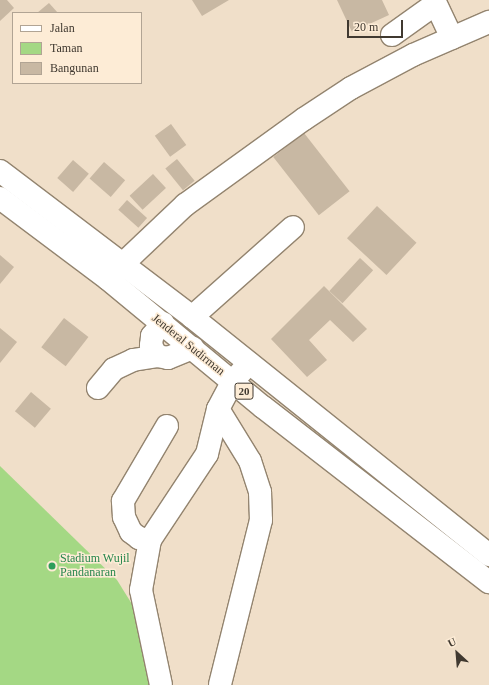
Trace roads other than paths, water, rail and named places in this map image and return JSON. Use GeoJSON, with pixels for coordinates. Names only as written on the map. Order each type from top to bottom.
{"type":"FeatureCollection","features":[{"type":"Feature","properties":{"kind":"main road"},"geometry":{"type":"LineString","coordinates":[[392,35],[434,2],[452,38]]}},
{"type":"Feature","properties":{"kind":"main road"},"geometry":{"type":"LineString","coordinates":[[114,271],[185,205],[304,119],[351,88],[452,38],[489,22]]}},
{"type":"Feature","properties":{"kind":"main road","name":"Jenderal Sudirman"},"geometry":{"type":"LineString","coordinates":[[0,171],[114,271],[163,323],[233,382],[489,582]]}},
{"type":"Feature","properties":{"kind":"main road","name":"Jenderal Sudirman"},"geometry":{"type":"LineString","coordinates":[[2,202],[192,317],[489,555]]}},
{"type":"Feature","properties":{"kind":"main road"},"geometry":{"type":"LineString","coordinates":[[192,317],[293,227]]}},
{"type":"Feature","properties":{"kind":"main road"},"geometry":{"type":"LineString","coordinates":[[157,356],[151,346],[152,336],[163,323]]}},
{"type":"Feature","properties":{"kind":"main road"},"geometry":{"type":"LineString","coordinates":[[98,388],[114,369],[133,360],[157,356],[174,356],[193,348]]}},
{"type":"Feature","properties":{"kind":"main road"},"geometry":{"type":"LineString","coordinates":[[162,685],[141,590],[150,540],[207,454],[218,408],[233,382],[249,363]]}},
{"type":"Feature","properties":{"kind":"main road"},"geometry":{"type":"LineString","coordinates":[[218,408],[250,461],[260,492],[261,520],[220,685]]}},
{"type":"Feature","properties":{"kind":"main road"},"geometry":{"type":"LineString","coordinates":[[150,540],[139,538],[131,532],[124,517],[123,501],[167,426]]}},
{"type":"Feature","properties":{"kind":"place","name":"Stadium Wujil Pandanaran"},"geometry":{"type":"Point","coordinates":[52,566]}}]}
